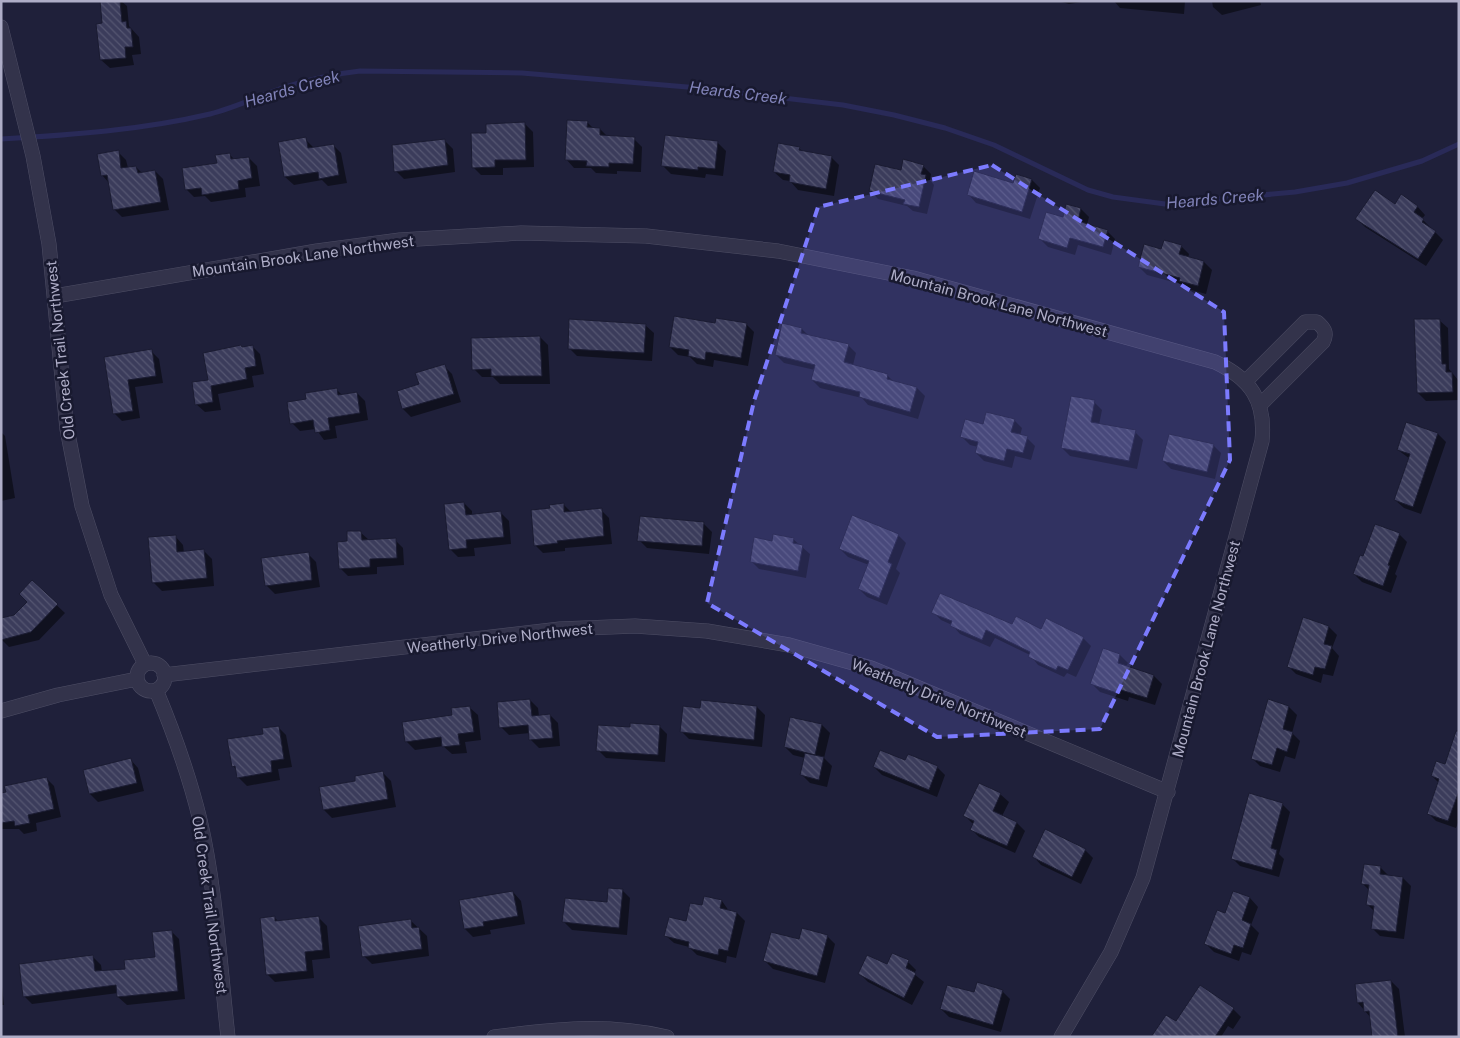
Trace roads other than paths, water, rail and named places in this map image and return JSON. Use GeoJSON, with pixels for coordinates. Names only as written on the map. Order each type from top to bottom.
{"type":"FeatureCollection","features":[{"type":"Feature","properties":{"kind":"street","name":"Old Creek Trail Northwest"},"geometry":{"type":"LineString","coordinates":[[1,26],[33,156],[49,244],[67,429],[82,506],[95,552],[111,595],[145,664]]}},
{"type":"Feature","properties":{"kind":"street","name":"Mountain Brook Lane Northwest"},"geometry":{"type":"LineString","coordinates":[[55,296],[316,251],[400,240],[522,233],[646,236],[778,251],[913,278],[1215,362],[1233,370],[1246,381],[1260,405],[1264,423],[1262,441],[1168,792],[1143,878],[1120,935],[1062,1037]]}},
{"type":"Feature","properties":{"kind":"street"},"geometry":{"type":"LineString","coordinates":[[1246,381],[1305,322],[1317,322],[1324,329],[1325,337],[1323,342],[1260,405]]}},
{"type":"Feature","properties":{"kind":"street","name":"Weatherly Drive Northwest"},"geometry":{"type":"LineString","coordinates":[[164,675],[560,629],[635,626],[707,631],[789,645],[871,668],[1168,792]]}},
{"type":"Feature","properties":{"kind":"street"},"geometry":{"type":"LineString","coordinates":[[145,664],[155,664],[164,675],[163,685],[156,690],[145,690],[137,679],[139,670],[145,664]]}},
{"type":"Feature","properties":{"kind":"street"},"geometry":{"type":"LineString","coordinates":[[1,711],[58,695],[137,679]]}},
{"type":"Feature","properties":{"kind":"street","name":"Old Creek Trail Northwest"},"geometry":{"type":"LineString","coordinates":[[156,690],[180,748],[200,821],[208,869],[228,1037]]}},
{"type":"Feature","properties":{"kind":"street"},"geometry":{"type":"LineString","coordinates":[[494,1037],[559,1029],[595,1027],[631,1030],[667,1037]]}},
{"type":"Feature","properties":{"kind":"waterway","name":"Heards Creek"},"geometry":{"type":"LineString","coordinates":[[1,139],[106,131],[184,120],[219,112],[301,82],[360,71],[522,73],[699,88],[843,105],[945,128],[994,145],[1088,190],[1113,197],[1165,204],[1295,192],[1347,183],[1422,161],[1459,144]]}}]}
